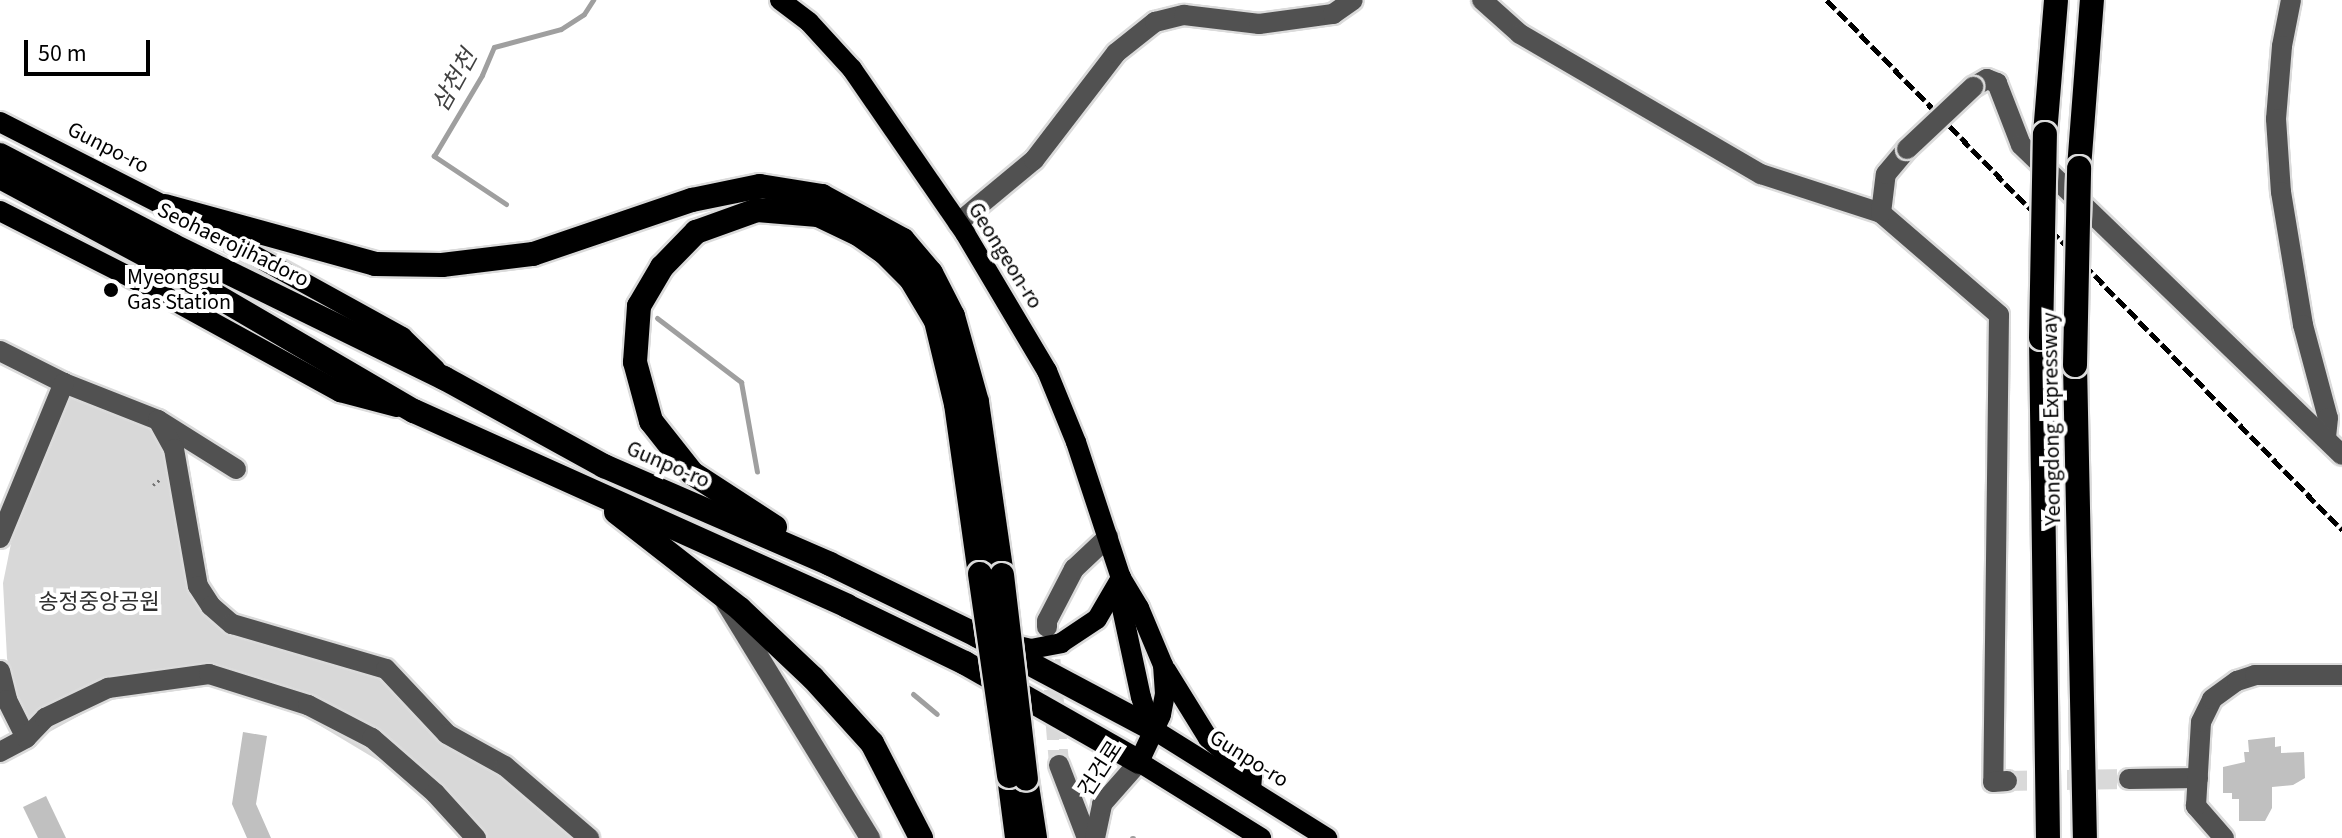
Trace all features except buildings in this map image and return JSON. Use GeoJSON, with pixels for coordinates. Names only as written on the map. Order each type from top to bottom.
{"type":"FeatureCollection","features":[{"type":"Feature","properties":{"kind":"highway","name":"Yeongdong Expressway"},"geometry":{"type":"LineString","coordinates":[[2048,838],[2041,338],[2045,134],[2056,0]]}},
{"type":"Feature","properties":{"kind":"highway","name":"Yeongdong Expressway"},"geometry":{"type":"LineString","coordinates":[[2085,838],[2075,365],[2079,168],[2092,0]]}},
{"type":"Feature","properties":{"kind":"highway","name":"Seohaerojihadoro"},"geometry":{"type":"LineString","coordinates":[[0,155],[172,245],[444,378]]}},
{"type":"Feature","properties":{"kind":"highway"},"geometry":{"type":"LineString","coordinates":[[0,177],[162,264],[414,411],[847,606],[965,663],[1139,762]]}},
{"type":"Feature","properties":{"kind":"highway"},"geometry":{"type":"LineString","coordinates":[[165,206],[375,264],[442,265],[533,254],[692,200],[760,186],[822,196],[903,240],[931,273],[953,316],[977,402],[991,574],[1018,777],[1035,838]]}},
{"type":"Feature","properties":{"kind":"highway"},"geometry":{"type":"LineString","coordinates":[[830,564],[692,473],[651,421],[635,362],[639,306],[662,267],[696,232],[757,210],[818,215],[876,246],[911,279],[936,321],[991,574]]}},
{"type":"Feature","properties":{"kind":"highway","name":"Gunpo-ro"},"geometry":{"type":"LineString","coordinates":[[444,378],[604,466],[830,564],[978,636],[1151,728]]}},
{"type":"Feature","properties":{"kind":"highway"},"geometry":{"type":"LineString","coordinates":[[586,489],[721,594],[813,678],[872,743],[921,838]]}},
{"type":"Feature","properties":{"kind":"highway"},"geometry":{"type":"LineString","coordinates":[[1017,838],[1018,777]]}},
{"type":"Feature","properties":{"kind":"main road","name":"Geongeon-ro"},"geometry":{"type":"LineString","coordinates":[[780,0],[809,22],[852,69],[958,223],[1047,371],[1076,442],[1121,578],[1163,665],[1165,694],[1161,715],[1151,728]]}},
{"type":"Feature","properties":{"kind":"main road","name":"Gunpo-ro"},"geometry":{"type":"LineString","coordinates":[[0,122],[165,206],[402,337],[444,378]]}},
{"type":"Feature","properties":{"kind":"main road"},"geometry":{"type":"LineString","coordinates":[[0,211],[136,280],[340,392],[414,411]]}},
{"type":"Feature","properties":{"kind":"main road","name":"Geongeon-ro"},"geometry":{"type":"LineString","coordinates":[[1121,578],[1121,604],[1141,697],[1151,728]]}},
{"type":"Feature","properties":{"kind":"main road"},"geometry":{"type":"LineString","coordinates":[[978,636],[1031,649],[1061,643],[1097,619],[1121,578]]}},
{"type":"Feature","properties":{"kind":"main road"},"geometry":{"type":"LineString","coordinates":[[1163,665],[1208,738],[1252,776],[1251,790]]}},
{"type":"Feature","properties":{"kind":"main road","name":"Gunpo-ro"},"geometry":{"type":"LineString","coordinates":[[1151,728],[1327,838]]}},
{"type":"Feature","properties":{"kind":"main road","name":"건건로"},"geometry":{"type":"LineString","coordinates":[[1139,762],[1151,728]]}},
{"type":"Feature","properties":{"kind":"main road"},"geometry":{"type":"LineString","coordinates":[[1139,762],[1261,838]]}},
{"type":"Feature","properties":{"kind":"street"},"geometry":{"type":"LineString","coordinates":[[958,223],[1034,160],[1116,53],[1155,22],[1184,15],[1259,24],[1333,14],[1353,0]]}},
{"type":"Feature","properties":{"kind":"street"},"geometry":{"type":"LineString","coordinates":[[1482,0],[1520,34],[1761,174],[1881,213],[1999,315],[1993,782],[2007,781]]}},
{"type":"Feature","properties":{"kind":"street"},"geometry":{"type":"LineString","coordinates":[[2291,0],[2282,46],[2276,119],[2280,177],[2303,325],[2328,418],[2326,438]]}},
{"type":"Feature","properties":{"kind":"street"},"geometry":{"type":"LineString","coordinates":[[1881,213],[1886,174],[1907,149],[1973,87],[1987,79],[1997,83],[2021,145],[2342,455]]}},
{"type":"Feature","properties":{"kind":"street"},"geometry":{"type":"LineString","coordinates":[[0,351],[64,383],[158,420],[236,469]]}},
{"type":"Feature","properties":{"kind":"street"},"geometry":{"type":"LineString","coordinates":[[0,538],[64,383]]}},
{"type":"Feature","properties":{"kind":"street"},"geometry":{"type":"LineString","coordinates":[[158,420],[174,449],[198,586],[211,606],[232,624],[386,669],[447,734],[505,766],[589,838]]}},
{"type":"Feature","properties":{"kind":"street"},"geometry":{"type":"LineString","coordinates":[[1047,627],[1047,621],[1074,569],[1108,537]]}},
{"type":"Feature","properties":{"kind":"street"},"geometry":{"type":"LineString","coordinates":[[721,594],[870,838]]}},
{"type":"Feature","properties":{"kind":"street"},"geometry":{"type":"LineString","coordinates":[[0,671],[7,700],[26,738]]}},
{"type":"Feature","properties":{"kind":"street"},"geometry":{"type":"LineString","coordinates":[[0,752],[26,738],[45,718],[108,688],[209,674],[308,705],[372,738],[435,793],[476,838]]}},
{"type":"Feature","properties":{"kind":"street"},"geometry":{"type":"LineString","coordinates":[[2224,838],[2196,806],[2201,722],[2212,699],[2237,681],[2255,675],[2342,675]]}},
{"type":"Feature","properties":{"kind":"street","name":"건건로"},"geometry":{"type":"LineString","coordinates":[[1095,838],[1102,804],[1139,762]]}},
{"type":"Feature","properties":{"kind":"street"},"geometry":{"type":"LineString","coordinates":[[1059,765],[1087,838]]}},
{"type":"Feature","properties":{"kind":"street"},"geometry":{"type":"LineString","coordinates":[[2129,779],[2198,778]]}},
{"type":"Feature","properties":{"kind":"green space","name":"송정중앙공원"},"geometry":{"type":"Polygon","coordinates":[[[68,397],[150,427],[164,449],[207,615],[382,677],[579,838],[459,838],[409,779],[299,713],[200,683],[113,697],[33,741],[15,701],[7,658],[3,583],[19,504],[68,397]]]}},
{"type":"Feature","properties":{"kind":"waterway","name":"삼천천"},"geometry":{"type":"LineString","coordinates":[[506,204],[434,156],[482,75],[494,47],[561,29],[584,14],[593,0]]}},
{"type":"Feature","properties":{"kind":"waterway","name":"삼천천"},"geometry":{"type":"LineString","coordinates":[[657,318],[741,382],[757,472]]}},
{"type":"Feature","properties":{"kind":"waterway","name":"삼천천"},"geometry":{"type":"LineString","coordinates":[[913,694],[937,714]]}},
{"type":"Feature","properties":{"kind":"tunnel"},"geometry":{"type":"LineString","coordinates":[[1048,630],[1059,765]]}},
{"type":"Feature","properties":{"kind":"tunnel"},"geometry":{"type":"LineString","coordinates":[[2007,781],[2129,779]]}},
{"type":"Feature","properties":{"kind":"railway"},"geometry":{"type":"LineString","coordinates":[[1827,0],[2342,530]]}},
{"type":"Feature","properties":{"kind":"place","name":"Myeongsu Gas Station"},"geometry":{"type":"Point","coordinates":[111,290]}}]}
